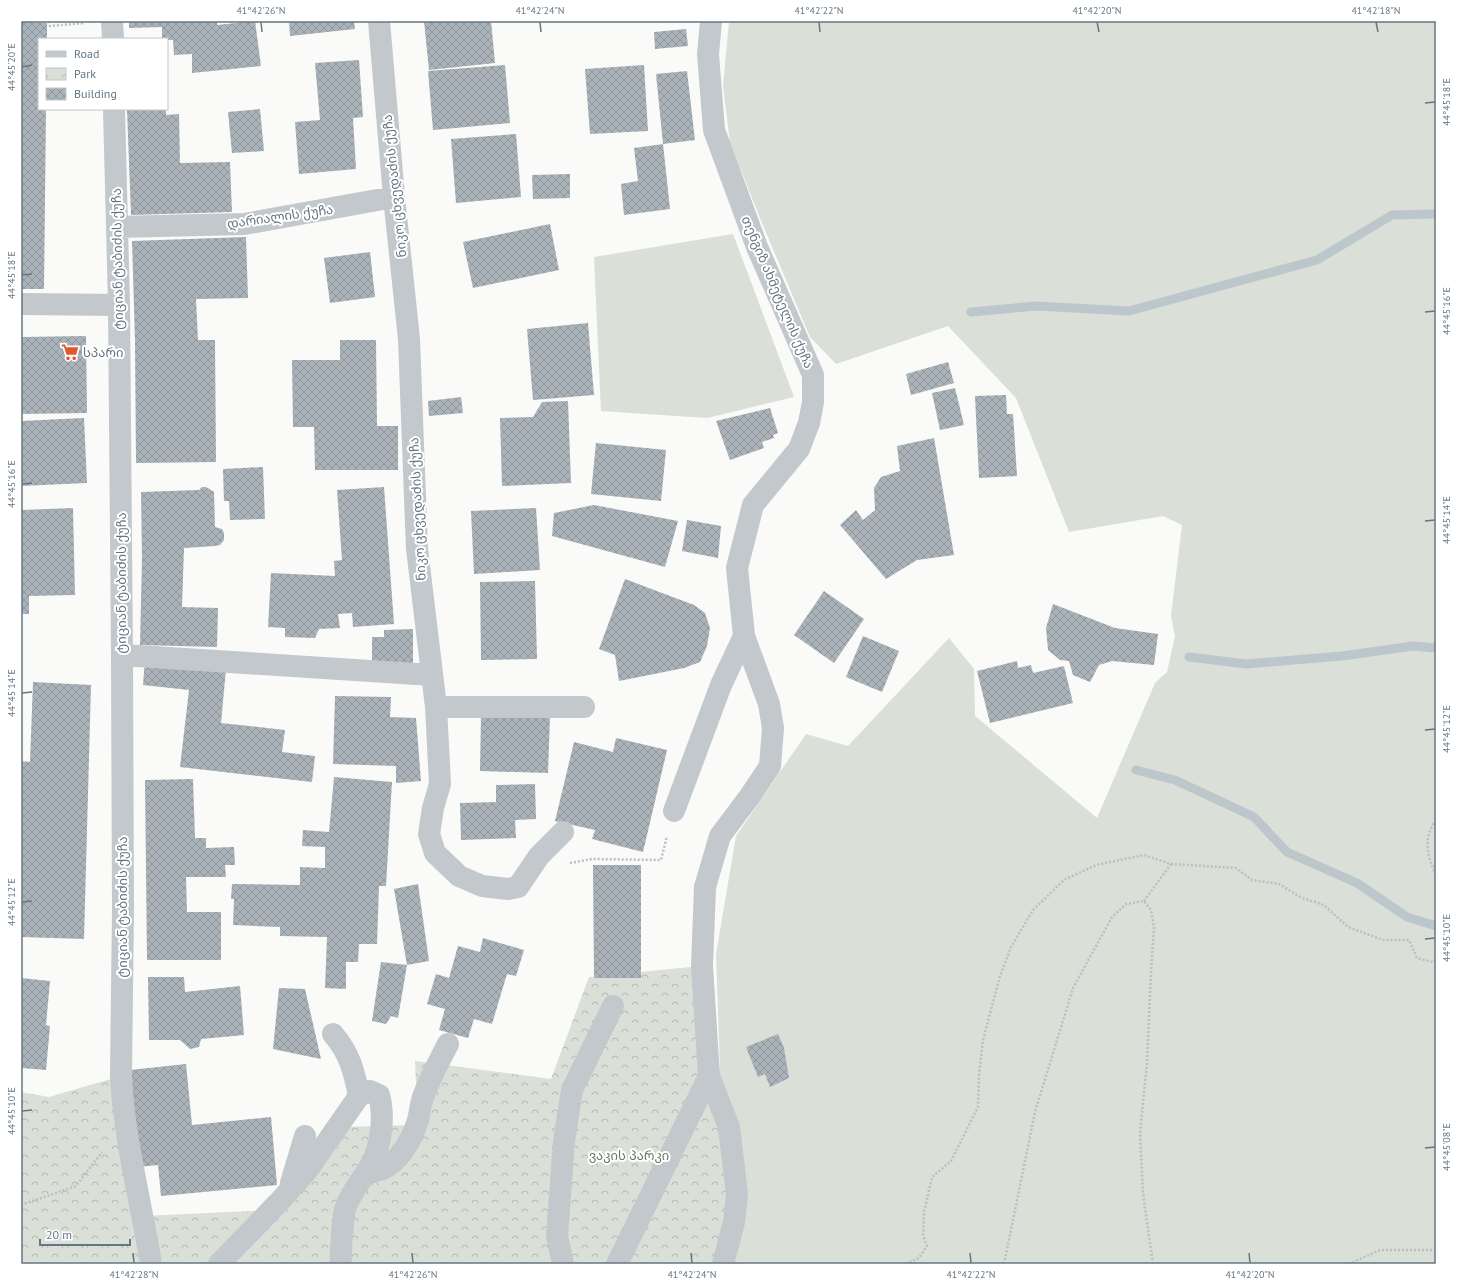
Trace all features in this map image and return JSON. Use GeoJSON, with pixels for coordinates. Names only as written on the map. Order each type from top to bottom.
{"type":"FeatureCollection","features":[{"type":"Feature","properties":{"kind":"street"},"geometry":{"type":"LineString","coordinates":[[112,21],[113,38]]}},
{"type":"Feature","properties":{"kind":"street","name":"ნიკო ცხვედაძის ქუჩა"},"geometry":{"type":"LineString","coordinates":[[379,21],[394,197],[409,339],[417,549],[436,707],[440,784],[433,808],[429,834],[435,853],[459,876],[482,886],[508,889],[518,887],[539,856],[563,832]]}},
{"type":"Feature","properties":{"kind":"street","name":"თენგიზ ახმეტელის ქუჩა"},"geometry":{"type":"LineString","coordinates":[[709,1076],[702,966],[704,887],[720,836],[770,766],[773,728],[769,704],[744,636],[737,568],[753,506],[799,449],[809,423],[813,402],[813,375],[757,247],[714,130],[708,54],[711,21]]}},
{"type":"Feature","properties":{"kind":"street","name":"ტიციან ტაბიძის ქუჩა"},"geometry":{"type":"LineString","coordinates":[[114,110],[119,305],[122,655],[122,1095],[130,1149],[151,1264]]}},
{"type":"Feature","properties":{"kind":"street","name":"დარიალის ქუჩა"},"geometry":{"type":"LineString","coordinates":[[116,227],[244,224],[394,197]]}},
{"type":"Feature","properties":{"kind":"street"},"geometry":{"type":"LineString","coordinates":[[21,304],[119,305]]}},
{"type":"Feature","properties":{"kind":"street"},"geometry":{"type":"LineString","coordinates":[[674,811],[721,685],[744,636]]}},
{"type":"Feature","properties":{"kind":"street"},"geometry":{"type":"LineString","coordinates":[[122,655],[432,675]]}},
{"type":"Feature","properties":{"kind":"street"},"geometry":{"type":"LineString","coordinates":[[436,707],[584,707]]}},
{"type":"Feature","properties":{"kind":"street"},"geometry":{"type":"LineString","coordinates":[[563,1264],[557,1236],[564,1141],[572,1090],[613,1006]]}},
{"type":"Feature","properties":{"kind":"street"},"geometry":{"type":"LineString","coordinates":[[333,1034],[342,1045],[349,1059],[359,1096]]}},
{"type":"Feature","properties":{"kind":"street"},"geometry":{"type":"LineString","coordinates":[[370,1166],[374,1171],[380,1170],[396,1159],[411,1138],[417,1123],[423,1098],[448,1044]]}},
{"type":"Feature","properties":{"kind":"street"},"geometry":{"type":"LineString","coordinates":[[617,1264],[709,1076]]}},
{"type":"Feature","properties":{"kind":"street"},"geometry":{"type":"LineString","coordinates":[[709,1076],[729,1127],[737,1194],[734,1222],[724,1264]]}},
{"type":"Feature","properties":{"kind":"street"},"geometry":{"type":"LineString","coordinates":[[219,1264],[306,1172],[359,1096],[370,1092],[379,1095],[382,1106],[380,1134],[370,1166],[352,1193],[345,1210],[341,1264]]}},
{"type":"Feature","properties":{"kind":"street"},"geometry":{"type":"LineString","coordinates":[[288,1192],[305,1136]]}},
{"type":"Feature","properties":{"kind":"path"},"geometry":{"type":"LineString","coordinates":[[49,21],[50,26],[85,23]]}},
{"type":"Feature","properties":{"kind":"path"},"geometry":{"type":"LineString","coordinates":[[1436,820],[1430,829],[1427,850],[1436,876]]}},
{"type":"Feature","properties":{"kind":"path"},"geometry":{"type":"LineString","coordinates":[[906,1264],[919,1258],[927,1246],[922,1236],[924,1212],[932,1177],[951,1161],[978,1107],[979,1075],[983,1040],[1000,976],[1011,947],[1033,910],[1064,880],[1096,866],[1144,855],[1171,864],[1236,868],[1252,880],[1279,884],[1302,898],[1324,905],[1348,927],[1383,940],[1409,940],[1418,958],[1433,962],[1436,959]]}},
{"type":"Feature","properties":{"kind":"path"},"geometry":{"type":"LineString","coordinates":[[592,859],[660,860]]}},
{"type":"Feature","properties":{"kind":"path"},"geometry":{"type":"LineString","coordinates":[[1004,1264],[1035,1112],[1073,988],[1112,916],[1126,904],[1144,901],[1171,864]]}},
{"type":"Feature","properties":{"kind":"path"},"geometry":{"type":"LineString","coordinates":[[1144,901],[1151,910],[1154,928],[1147,1063],[1140,1133],[1143,1194],[1153,1264]]}},
{"type":"Feature","properties":{"kind":"path"},"geometry":{"type":"LineString","coordinates":[[21,1205],[76,1186],[102,1152]]}},
{"type":"Feature","properties":{"kind":"path"},"geometry":{"type":"LineString","coordinates":[[1349,1264],[1380,1250],[1436,1250]]}},
{"type":"Feature","properties":{"kind":"green space"},"geometry":{"type":"Polygon","coordinates":[[[729,21],[1436,21],[1436,1264],[727,1264],[709,1076],[720,1069],[716,954],[736,836],[806,734],[848,746],[949,638],[974,669],[975,716],[1097,818],[1155,683],[1167,672],[1175,636],[1171,616],[1182,525],[1163,516],[1069,532],[1016,398],[948,326],[836,364],[810,337],[730,143],[723,86],[729,21]]]}},
{"type":"Feature","properties":{"kind":"green space"},"geometry":{"type":"Polygon","coordinates":[[[733,234],[794,397],[707,418],[601,411],[594,257],[733,234]]]}},
{"type":"Feature","properties":{"kind":"green space","name":"ვაკის პარკი"},"geometry":{"type":"Polygon","coordinates":[[[702,966],[709,1076],[738,1119],[741,1198],[727,1264],[21,1264],[21,1092],[49,1097],[121,1076],[143,1216],[272,1210],[339,1127],[418,1125],[415,1061],[551,1079],[589,977],[702,966]]]}},
{"type":"Feature","properties":{"kind":"building"},"geometry":{"type":"Polygon","coordinates":[[[129,21],[217,21],[217,25],[255,21],[261,66],[192,73],[192,54],[174,55],[173,40],[162,38],[162,27],[129,28],[129,21]]]}},
{"type":"Feature","properties":{"kind":"building"},"geometry":{"type":"Polygon","coordinates":[[[289,21],[354,21],[355,29],[290,36],[289,21]]]}},
{"type":"Feature","properties":{"kind":"building"},"geometry":{"type":"Polygon","coordinates":[[[424,21],[491,21],[495,63],[429,70],[424,21]]]}},
{"type":"Feature","properties":{"kind":"building"},"geometry":{"type":"Polygon","coordinates":[[[21,22],[47,23],[47,38],[38,38],[38,110],[46,110],[44,289],[21,289],[21,22]]]}},
{"type":"Feature","properties":{"kind":"building"},"geometry":{"type":"Polygon","coordinates":[[[686,29],[688,46],[655,49],[654,32],[686,29]]]}},
{"type":"Feature","properties":{"kind":"building"},"geometry":{"type":"Polygon","coordinates":[[[359,60],[363,117],[353,118],[356,169],[299,174],[295,122],[320,120],[315,63],[359,60]]]}},
{"type":"Feature","properties":{"kind":"building"},"geometry":{"type":"Polygon","coordinates":[[[505,65],[510,123],[433,130],[428,71],[505,65]]]}},
{"type":"Feature","properties":{"kind":"building"},"geometry":{"type":"Polygon","coordinates":[[[644,65],[648,131],[590,134],[585,69],[644,65]]]}},
{"type":"Feature","properties":{"kind":"building"},"geometry":{"type":"Polygon","coordinates":[[[687,71],[695,140],[663,144],[656,74],[687,71]]]}},
{"type":"Feature","properties":{"kind":"building"},"geometry":{"type":"Polygon","coordinates":[[[260,109],[264,151],[232,153],[228,112],[260,109]]]}},
{"type":"Feature","properties":{"kind":"building"},"geometry":{"type":"Polygon","coordinates":[[[127,110],[166,110],[166,115],[179,114],[180,163],[230,162],[232,212],[131,215],[127,110]]]}},
{"type":"Feature","properties":{"kind":"building"},"geometry":{"type":"Polygon","coordinates":[[[516,134],[521,197],[456,203],[451,139],[516,134]]]}},
{"type":"Feature","properties":{"kind":"building"},"geometry":{"type":"Polygon","coordinates":[[[663,144],[670,209],[624,215],[621,184],[638,181],[634,148],[663,144]]]}},
{"type":"Feature","properties":{"kind":"building"},"geometry":{"type":"Polygon","coordinates":[[[570,174],[570,198],[533,199],[532,175],[570,174]]]}},
{"type":"Feature","properties":{"kind":"building"},"geometry":{"type":"Polygon","coordinates":[[[550,224],[559,270],[473,288],[463,242],[550,224]]]}},
{"type":"Feature","properties":{"kind":"building"},"geometry":{"type":"Polygon","coordinates":[[[246,237],[248,298],[196,299],[198,340],[215,340],[216,462],[136,463],[132,241],[246,237]]]}},
{"type":"Feature","properties":{"kind":"building"},"geometry":{"type":"Polygon","coordinates":[[[370,252],[375,297],[330,303],[324,258],[370,252]]]}},
{"type":"Feature","properties":{"kind":"building"},"geometry":{"type":"Polygon","coordinates":[[[588,323],[594,395],[533,400],[527,329],[588,323]]]}},
{"type":"Feature","properties":{"kind":"building"},"geometry":{"type":"Polygon","coordinates":[[[86,336],[87,413],[21,414],[21,337],[86,336]]]}},
{"type":"Feature","properties":{"kind":"building"},"geometry":{"type":"Polygon","coordinates":[[[340,340],[376,340],[377,426],[398,426],[398,470],[315,470],[314,427],[293,427],[292,360],[340,360],[340,340]]]}},
{"type":"Feature","properties":{"kind":"building"},"geometry":{"type":"Polygon","coordinates":[[[948,362],[954,383],[911,395],[906,374],[948,362]]]}},
{"type":"Feature","properties":{"kind":"building"},"geometry":{"type":"Polygon","coordinates":[[[955,388],[964,425],[940,430],[932,393],[955,388]]]}},
{"type":"Feature","properties":{"kind":"building"},"geometry":{"type":"Polygon","coordinates":[[[1006,395],[1007,414],[1013,414],[1017,476],[979,478],[975,396],[1006,395]]]}},
{"type":"Feature","properties":{"kind":"building"},"geometry":{"type":"Polygon","coordinates":[[[461,397],[463,413],[429,416],[428,401],[461,397]]]}},
{"type":"Feature","properties":{"kind":"building"},"geometry":{"type":"Polygon","coordinates":[[[568,401],[571,483],[502,486],[500,418],[533,417],[542,402],[568,401]]]}},
{"type":"Feature","properties":{"kind":"building"},"geometry":{"type":"Polygon","coordinates":[[[770,408],[778,433],[773,435],[774,438],[762,442],[764,448],[730,460],[716,421],[770,408]]]}},
{"type":"Feature","properties":{"kind":"building"},"geometry":{"type":"Polygon","coordinates":[[[84,418],[87,483],[21,486],[21,421],[84,418]]]}},
{"type":"Feature","properties":{"kind":"building"},"geometry":{"type":"Polygon","coordinates":[[[934,438],[954,555],[917,560],[886,579],[840,525],[856,510],[863,520],[875,510],[874,488],[881,477],[900,471],[897,446],[934,438]]]}},
{"type":"Feature","properties":{"kind":"building"},"geometry":{"type":"Polygon","coordinates":[[[596,443],[666,450],[661,501],[591,494],[596,443]]]}},
{"type":"Feature","properties":{"kind":"building"},"geometry":{"type":"Polygon","coordinates":[[[263,467],[265,519],[230,520],[229,501],[224,501],[223,469],[263,467]]]}},
{"type":"Feature","properties":{"kind":"building"},"geometry":{"type":"Polygon","coordinates":[[[202,487],[206,487],[214,492],[215,527],[222,529],[224,533],[224,540],[220,545],[215,546],[184,548],[182,607],[218,608],[217,647],[140,645],[142,558],[141,492],[199,490],[202,487]]]}},
{"type":"Feature","properties":{"kind":"building"},"geometry":{"type":"Polygon","coordinates":[[[384,487],[394,624],[353,627],[352,613],[338,614],[340,628],[319,629],[315,638],[285,637],[285,628],[268,627],[271,573],[335,576],[334,561],[342,560],[337,490],[384,487]]]}},
{"type":"Feature","properties":{"kind":"building"},"geometry":{"type":"Polygon","coordinates":[[[594,505],[678,521],[665,567],[552,536],[554,513],[594,505]]]}},
{"type":"Feature","properties":{"kind":"building"},"geometry":{"type":"Polygon","coordinates":[[[73,508],[75,595],[29,596],[29,614],[21,614],[21,510],[73,508]]]}},
{"type":"Feature","properties":{"kind":"building"},"geometry":{"type":"Polygon","coordinates":[[[536,508],[540,570],[474,574],[471,511],[536,508]]]}},
{"type":"Feature","properties":{"kind":"building"},"geometry":{"type":"Polygon","coordinates":[[[687,520],[721,526],[718,558],[682,551],[687,520]]]}},
{"type":"Feature","properties":{"kind":"building"},"geometry":{"type":"Polygon","coordinates":[[[625,579],[694,605],[705,613],[710,628],[707,646],[700,662],[684,668],[619,681],[615,655],[599,649],[625,579]]]}},
{"type":"Feature","properties":{"kind":"building"},"geometry":{"type":"Polygon","coordinates":[[[535,581],[537,659],[481,660],[480,582],[535,581]]]}},
{"type":"Feature","properties":{"kind":"building"},"geometry":{"type":"Polygon","coordinates":[[[824,591],[864,619],[834,663],[794,635],[824,591]]]}},
{"type":"Feature","properties":{"kind":"building"},"geometry":{"type":"Polygon","coordinates":[[[1053,604],[1115,628],[1158,634],[1154,665],[1112,661],[1099,665],[1090,682],[1073,675],[1069,661],[1060,660],[1048,650],[1046,628],[1053,604]]]}},
{"type":"Feature","properties":{"kind":"building"},"geometry":{"type":"Polygon","coordinates":[[[413,629],[413,665],[372,666],[372,637],[384,637],[384,630],[413,629]]]}},
{"type":"Feature","properties":{"kind":"building"},"geometry":{"type":"Polygon","coordinates":[[[863,636],[899,651],[882,692],[846,677],[863,636]]]}},
{"type":"Feature","properties":{"kind":"building"},"geometry":{"type":"Polygon","coordinates":[[[145,659],[226,669],[221,723],[285,730],[282,752],[315,756],[312,782],[180,767],[189,690],[143,685],[145,659]]]}},
{"type":"Feature","properties":{"kind":"building"},"geometry":{"type":"Polygon","coordinates":[[[1017,661],[1018,668],[1031,665],[1033,673],[1064,666],[1073,703],[990,723],[977,671],[1017,661]]]}},
{"type":"Feature","properties":{"kind":"building"},"geometry":{"type":"Polygon","coordinates":[[[33,682],[91,685],[84,939],[21,937],[21,761],[30,762],[33,682]]]}},
{"type":"Feature","properties":{"kind":"building"},"geometry":{"type":"Polygon","coordinates":[[[335,696],[391,697],[390,717],[416,718],[421,781],[396,783],[396,766],[333,764],[335,696]]]}},
{"type":"Feature","properties":{"kind":"building"},"geometry":{"type":"Polygon","coordinates":[[[481,716],[550,717],[548,773],[480,771],[481,716]]]}},
{"type":"Feature","properties":{"kind":"building"},"geometry":{"type":"Polygon","coordinates":[[[616,738],[667,750],[643,852],[592,839],[595,830],[555,821],[574,742],[613,752],[616,738]]]}},
{"type":"Feature","properties":{"kind":"building"},"geometry":{"type":"Polygon","coordinates":[[[334,777],[392,782],[386,886],[379,886],[377,944],[359,944],[358,962],[346,962],[346,989],[325,988],[327,937],[280,936],[280,927],[233,925],[234,899],[231,899],[232,884],[300,885],[300,867],[325,868],[325,847],[302,846],[303,830],[329,832],[334,777]]]}},
{"type":"Feature","properties":{"kind":"building"},"geometry":{"type":"Polygon","coordinates":[[[193,779],[195,838],[206,838],[206,848],[234,847],[235,865],[225,865],[226,877],[186,877],[187,912],[221,912],[221,960],[147,960],[145,780],[193,779]]]}},
{"type":"Feature","properties":{"kind":"building"},"geometry":{"type":"Polygon","coordinates":[[[535,784],[536,819],[515,820],[516,838],[461,840],[460,803],[496,802],[496,785],[535,784]]]}},
{"type":"Feature","properties":{"kind":"building"},"geometry":{"type":"Polygon","coordinates":[[[593,865],[641,865],[641,978],[594,978],[593,865]]]}},
{"type":"Feature","properties":{"kind":"building"},"geometry":{"type":"Polygon","coordinates":[[[418,884],[429,961],[407,965],[394,889],[418,884]]]}},
{"type":"Feature","properties":{"kind":"building"},"geometry":{"type":"Polygon","coordinates":[[[483,938],[524,950],[516,976],[507,974],[492,1024],[474,1019],[468,1038],[439,1030],[445,1009],[427,1004],[436,974],[449,978],[458,946],[480,952],[483,938]]]}},
{"type":"Feature","properties":{"kind":"building"},"geometry":{"type":"Polygon","coordinates":[[[381,962],[407,965],[398,1018],[391,1016],[386,1024],[372,1021],[381,962]]]}},
{"type":"Feature","properties":{"kind":"building"},"geometry":{"type":"Polygon","coordinates":[[[148,977],[184,977],[185,992],[240,986],[244,1035],[201,1039],[199,1047],[190,1049],[180,1040],[149,1040],[148,977]]]}},
{"type":"Feature","properties":{"kind":"building"},"geometry":{"type":"Polygon","coordinates":[[[21,978],[50,981],[46,1025],[50,1026],[46,1070],[21,1068],[21,978]]]}},
{"type":"Feature","properties":{"kind":"building"},"geometry":{"type":"Polygon","coordinates":[[[279,988],[305,989],[321,1059],[273,1049],[279,988]]]}},
{"type":"Feature","properties":{"kind":"building"},"geometry":{"type":"Polygon","coordinates":[[[778,1034],[784,1048],[789,1078],[770,1087],[765,1074],[758,1077],[746,1047],[778,1034]]]}},
{"type":"Feature","properties":{"kind":"building"},"geometry":{"type":"Polygon","coordinates":[[[186,1064],[192,1125],[271,1117],[277,1185],[161,1196],[158,1165],[139,1167],[130,1070],[186,1064]]]}},
{"type":"Feature","properties":{"kind":"waterway"},"geometry":{"type":"LineString","coordinates":[[971,312],[1036,306],[1129,311],[1317,260],[1392,215],[1436,214]]}},
{"type":"Feature","properties":{"kind":"waterway"},"geometry":{"type":"LineString","coordinates":[[1189,657],[1246,664],[1342,656],[1413,646],[1436,648]]}},
{"type":"Feature","properties":{"kind":"waterway"},"geometry":{"type":"LineString","coordinates":[[1136,770],[1175,780],[1254,817],[1287,852],[1357,883],[1407,917],[1436,926]]}},
{"type":"Feature","properties":{"kind":"place","name":"სპარი"},"geometry":{"type":"Point","coordinates":[70,352]}}]}
